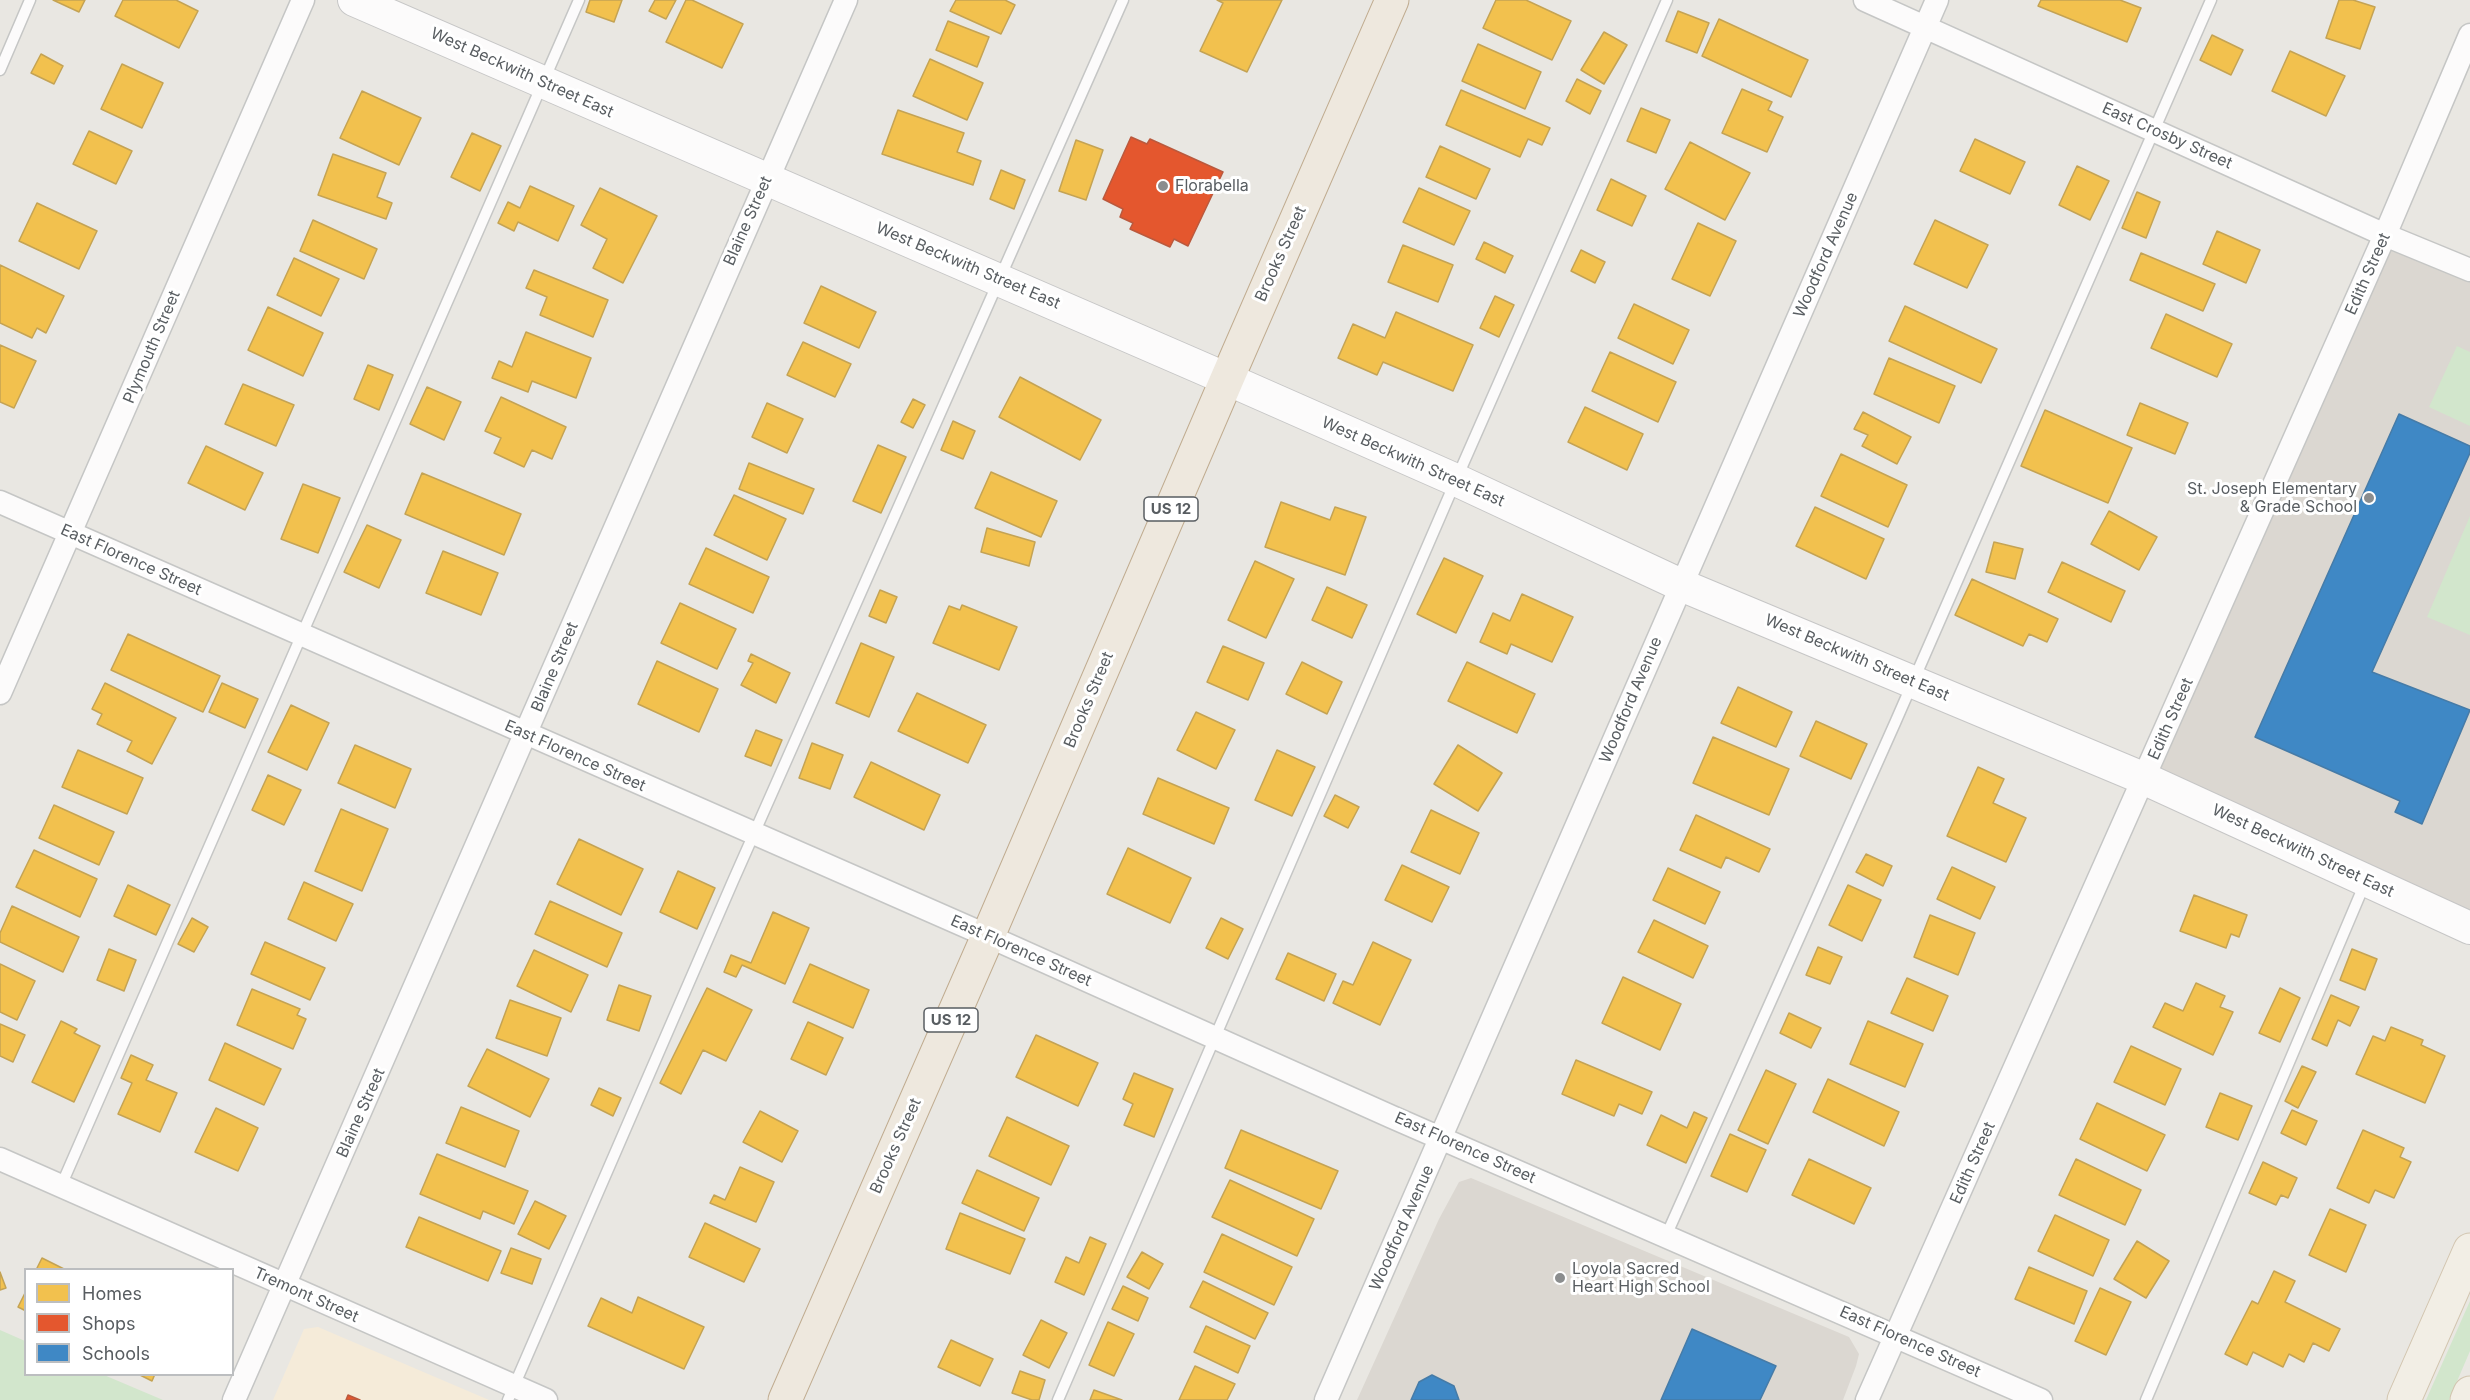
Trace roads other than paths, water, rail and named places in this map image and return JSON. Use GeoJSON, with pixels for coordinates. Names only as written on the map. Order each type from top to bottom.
{"type":"FeatureCollection","features":[{"type":"Feature","properties":{"kind":"highway","name":"Brooks Street"},"geometry":{"type":"LineString","coordinates":[[785,1400],[1392,0]]}},
{"type":"Feature","properties":{"kind":"main road"},"geometry":{"type":"LineString","coordinates":[[2404,1400],[2470,1250]]}},
{"type":"Feature","properties":{"kind":"main road"},"geometry":{"type":"LineString","coordinates":[[2467,1400],[2470,1393]]}},
{"type":"Feature","properties":{"kind":"street","name":"Plymouth Street"},"geometry":{"type":"LineString","coordinates":[[0,693],[303,0]]}},
{"type":"Feature","properties":{"kind":"street","name":"West Beckwith Street East"},"geometry":{"type":"LineString","coordinates":[[354,0],[1227,379],[1456,480],[1681,585],[2145,779],[2470,928]]}},
{"type":"Feature","properties":{"kind":"street","name":"Blaine Street"},"geometry":{"type":"LineString","coordinates":[[234,1400],[846,0]]}},
{"type":"Feature","properties":{"kind":"street","name":"East Crosby Street"},"geometry":{"type":"LineString","coordinates":[[1865,0],[2385,235],[2470,270]]}},
{"type":"Feature","properties":{"kind":"street","name":"Woodford Avenue"},"geometry":{"type":"LineString","coordinates":[[1326,1400],[1937,0]]}},
{"type":"Feature","properties":{"kind":"street","name":"Edith Street"},"geometry":{"type":"LineString","coordinates":[[1867,1400],[2145,779],[2385,235],[2470,35]]}},
{"type":"Feature","properties":{"kind":"street","name":"East Florence Street"},"geometry":{"type":"LineString","coordinates":[[0,502],[988,936],[1441,1138],[2041,1400]]}},
{"type":"Feature","properties":{"kind":"street","name":"Tremont Street"},"geometry":{"type":"LineString","coordinates":[[0,1159],[285,1286],[511,1393],[546,1400]]}},
{"type":"Feature","properties":{"kind":"lane"},"geometry":{"type":"LineString","coordinates":[[0,70],[30,0]]}},
{"type":"Feature","properties":{"kind":"lane"},"geometry":{"type":"LineString","coordinates":[[60,1186],[303,636],[579,0]]}},
{"type":"Feature","properties":{"kind":"lane"},"geometry":{"type":"LineString","coordinates":[[511,1393],[754,834],[1123,0]]}},
{"type":"Feature","properties":{"kind":"lane"},"geometry":{"type":"LineString","coordinates":[[1058,1400],[1456,480],[1667,0]]}},
{"type":"Feature","properties":{"kind":"lane"},"geometry":{"type":"LineString","coordinates":[[1666,1236],[1913,682],[2211,0]]}},
{"type":"Feature","properties":{"kind":"lane"},"geometry":{"type":"LineString","coordinates":[[2146,1400],[2367,880]]}},
{"type":"Feature","properties":{"kind":"place","name":"Florabella"},"geometry":{"type":"Point","coordinates":[1163,186]}},
{"type":"Feature","properties":{"kind":"place","name":"St. Joseph Elementary & Grade School"},"geometry":{"type":"Point","coordinates":[2369,498]}},
{"type":"Feature","properties":{"kind":"place","name":"Loyola Sacred Heart High School"},"geometry":{"type":"Point","coordinates":[1560,1278]}}]}
